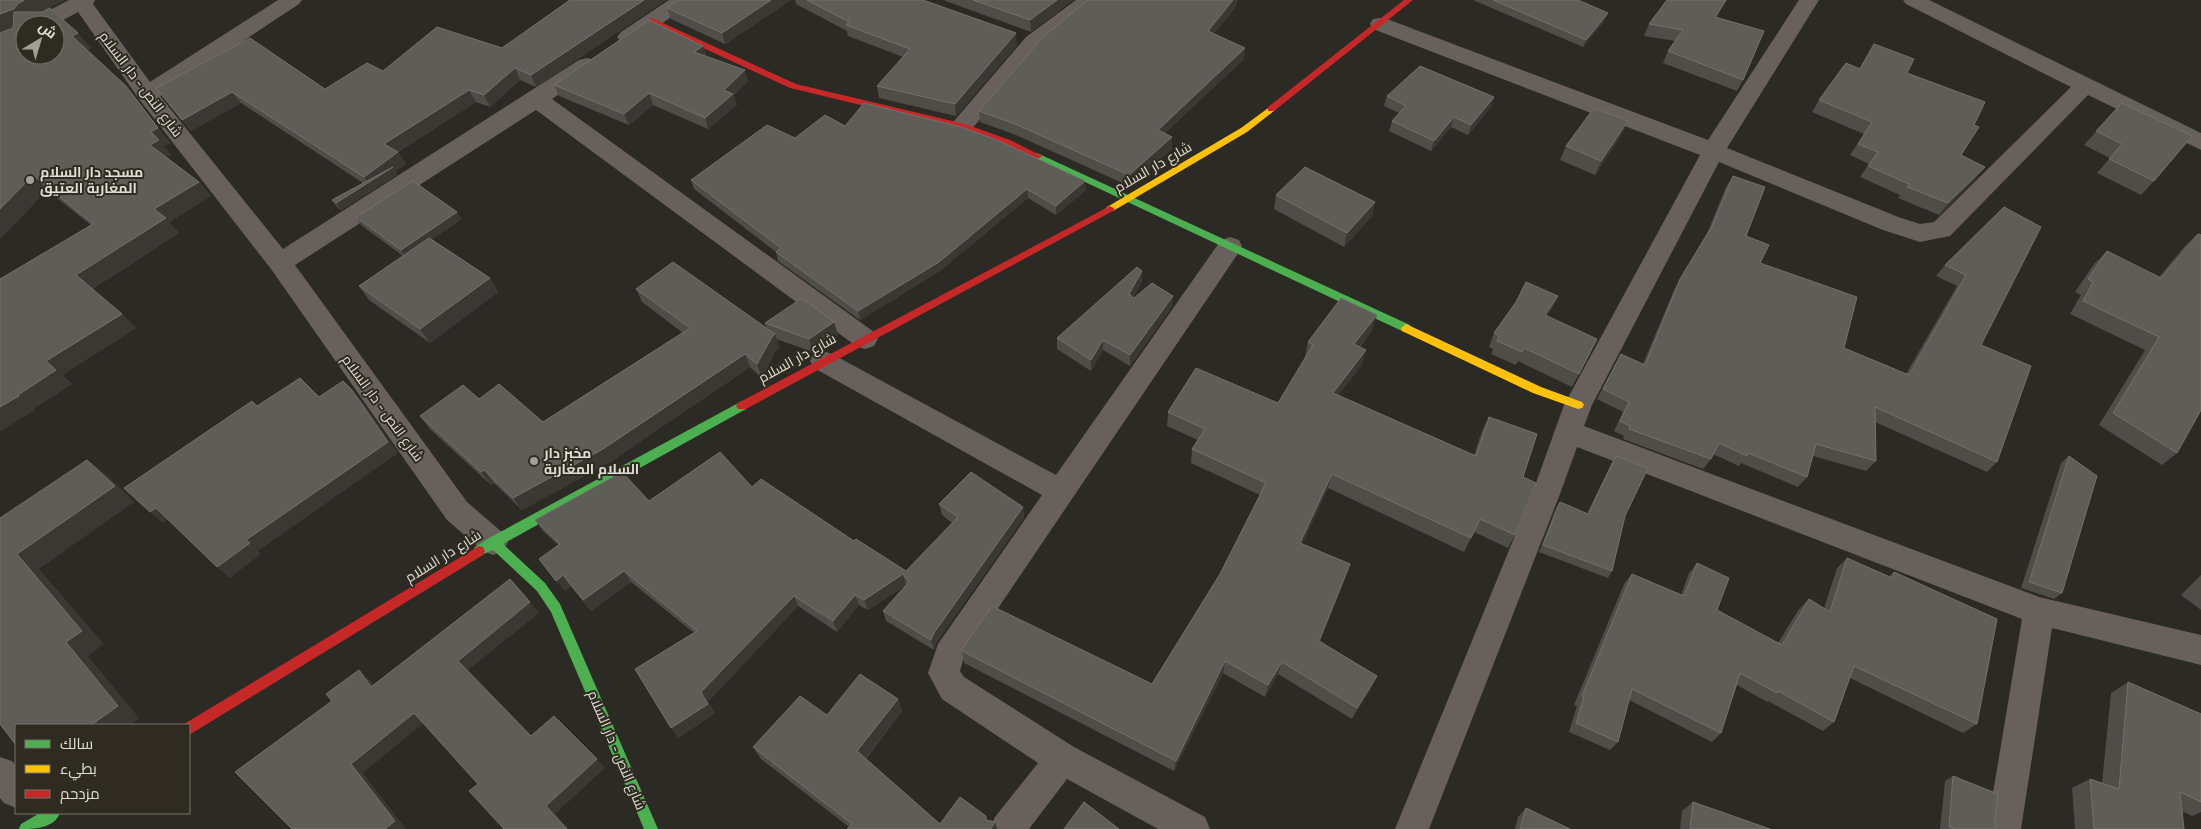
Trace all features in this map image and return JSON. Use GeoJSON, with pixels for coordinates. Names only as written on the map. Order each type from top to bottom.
{"type":"FeatureCollection","features":[{"type":"Feature","properties":{"kind":"street"},"geometry":{"type":"LineString","coordinates":[[147,94],[292,0]]}},
{"type":"Feature","properties":{"kind":"street"},"geometry":{"type":"LineString","coordinates":[[280,263],[537,99],[683,0]]}},
{"type":"Feature","properties":{"kind":"street"},"geometry":{"type":"LineString","coordinates":[[962,126],[1025,39],[1088,0]]}},
{"type":"Feature","properties":{"kind":"street","name":"شارع دار السلام"},"geometry":{"type":"LineString","coordinates":[[190,728],[493,542],[823,361],[1129,199],[1244,130],[1410,0]]}},
{"type":"Feature","properties":{"kind":"street"},"geometry":{"type":"LineString","coordinates":[[1412,829],[1574,419],[1713,151],[1809,0]]}},
{"type":"Feature","properties":{"kind":"street"},"geometry":{"type":"LineString","coordinates":[[1914,0],[2201,142]]}},
{"type":"Feature","properties":{"kind":"street"},"geometry":{"type":"LineString","coordinates":[[57,15],[83,1]]}},
{"type":"Feature","properties":{"kind":"street","name":"شارع النص - دار السلام"},"geometry":{"type":"LineString","coordinates":[[83,1],[147,94],[280,263],[457,511],[541,587],[556,608],[651,829]]}},
{"type":"Feature","properties":{"kind":"street"},"geometry":{"type":"LineString","coordinates":[[652,21],[793,86],[962,126],[1007,142],[1537,390],[1574,419],[2039,611],[2201,650]]}},
{"type":"Feature","properties":{"kind":"street"},"geometry":{"type":"LineString","coordinates":[[1380,24],[1713,151],[1892,224],[1920,232],[1940,230],[2085,86]]}},
{"type":"Feature","properties":{"kind":"street"},"geometry":{"type":"LineString","coordinates":[[537,99],[865,339]]}},
{"type":"Feature","properties":{"kind":"street"},"geometry":{"type":"LineString","coordinates":[[1193,829],[1062,759],[953,688],[944,672],[949,654],[1230,246]]}},
{"type":"Feature","properties":{"kind":"street"},"geometry":{"type":"LineString","coordinates":[[823,361],[1060,491]]}},
{"type":"Feature","properties":{"kind":"street"},"geometry":{"type":"LineString","coordinates":[[2004,829],[2039,611]]}},
{"type":"Feature","properties":{"kind":"street"},"geometry":{"type":"LineString","coordinates":[[1007,829],[1062,759]]}},
{"type":"Feature","properties":{"kind":"street"},"geometry":{"type":"LineString","coordinates":[[0,773],[15,790]]}},
{"type":"Feature","properties":{"kind":"building"},"geometry":{"type":"Polygon","coordinates":[[[0,0],[24,0],[14,9],[0,14],[0,0]]]}},
{"type":"Feature","properties":{"kind":"building"},"geometry":{"type":"Polygon","coordinates":[[[570,0],[644,0],[531,75],[515,68],[484,95],[469,90],[384,144],[398,152],[364,177],[232,92],[182,120],[156,88],[250,38],[325,89],[367,63],[383,71],[437,27],[502,48],[570,0]]]}},
{"type":"Feature","properties":{"kind":"building"},"geometry":{"type":"Polygon","coordinates":[[[678,0],[771,0],[722,33],[667,8],[678,0]]]}},
{"type":"Feature","properties":{"kind":"building"},"geometry":{"type":"Polygon","coordinates":[[[807,0],[923,0],[1016,33],[955,104],[877,86],[910,49],[846,25],[849,22],[807,0]]]}},
{"type":"Feature","properties":{"kind":"building"},"geometry":{"type":"Polygon","coordinates":[[[973,0],[1057,0],[1030,20],[973,0]]]}},
{"type":"Feature","properties":{"kind":"building"},"geometry":{"type":"Polygon","coordinates":[[[1088,0],[1233,0],[1208,31],[1245,48],[1158,130],[1172,137],[1129,175],[1015,124],[979,111],[1043,37],[1088,0]]]}},
{"type":"Feature","properties":{"kind":"building"},"geometry":{"type":"Polygon","coordinates":[[[1493,0],[1578,0],[1608,13],[1586,40],[1493,0]]]}},
{"type":"Feature","properties":{"kind":"building"},"geometry":{"type":"Polygon","coordinates":[[[1667,0],[1726,0],[1715,17],[1764,31],[1743,80],[1668,51],[1683,30],[1649,24],[1667,0]]]}},
{"type":"Feature","properties":{"kind":"building"},"geometry":{"type":"Polygon","coordinates":[[[50,8],[58,15],[15,15],[15,65],[65,65],[65,21],[78,33],[72,36],[126,86],[158,128],[151,132],[159,140],[150,145],[199,182],[154,209],[166,218],[76,275],[122,314],[46,361],[56,370],[0,407],[0,279],[93,224],[33,175],[0,209],[0,33],[13,28],[14,12],[42,12],[50,8]]]}},
{"type":"Feature","properties":{"kind":"building"},"geometry":{"type":"Polygon","coordinates":[[[649,20],[703,46],[694,52],[745,70],[724,90],[733,94],[705,118],[649,93],[624,114],[554,85],[649,20]]]}},
{"type":"Feature","properties":{"kind":"building"},"geometry":{"type":"Polygon","coordinates":[[[1874,44],[1914,59],[1907,73],[1985,102],[1974,125],[1979,127],[1961,155],[1985,167],[1948,203],[1907,187],[1909,184],[1868,166],[1878,152],[1858,144],[1872,122],[1819,100],[1846,63],[1860,69],[1874,44]]]}},
{"type":"Feature","properties":{"kind":"building"},"geometry":{"type":"Polygon","coordinates":[[[1420,66],[1494,97],[1471,125],[1454,117],[1434,141],[1392,121],[1406,106],[1387,96],[1420,66]]]}},
{"type":"Feature","properties":{"kind":"building"},"geometry":{"type":"Polygon","coordinates":[[[864,103],[961,127],[997,140],[1085,181],[1056,206],[1027,189],[939,262],[858,311],[776,252],[781,248],[691,180],[767,125],[795,138],[825,115],[845,126],[864,103]]]}},
{"type":"Feature","properties":{"kind":"building"},"geometry":{"type":"Polygon","coordinates":[[[2122,103],[2192,136],[2154,181],[2109,159],[2122,144],[2096,131],[2122,103]]]}},
{"type":"Feature","properties":{"kind":"building"},"geometry":{"type":"Polygon","coordinates":[[[1594,108],[1628,121],[1601,161],[1566,146],[1594,108]]]}},
{"type":"Feature","properties":{"kind":"building"},"geometry":{"type":"Polygon","coordinates":[[[393,167],[336,203],[332,200],[393,167]]]}},
{"type":"Feature","properties":{"kind":"building"},"geometry":{"type":"Polygon","coordinates":[[[1305,167],[1375,202],[1347,233],[1276,195],[1305,167]]]}},
{"type":"Feature","properties":{"kind":"building"},"geometry":{"type":"Polygon","coordinates":[[[1733,176],[1765,187],[1746,236],[1769,245],[1760,263],[1857,297],[1844,348],[1909,375],[1966,275],[1945,265],[2004,207],[2041,227],[1981,345],[2031,366],[1997,462],[1875,407],[1876,461],[1816,444],[1807,477],[1748,453],[1747,456],[1719,443],[1711,459],[1629,429],[1630,426],[1620,421],[1629,402],[1603,389],[1621,354],[1645,365],[1680,279],[1712,226],[1733,176]]]}},
{"type":"Feature","properties":{"kind":"building"},"geometry":{"type":"Polygon","coordinates":[[[413,181],[457,212],[401,250],[356,217],[413,181]]]}},
{"type":"Feature","properties":{"kind":"building"},"geometry":{"type":"Polygon","coordinates":[[[2198,234],[2201,235],[2201,410],[2177,453],[2113,413],[2159,337],[2083,301],[2093,282],[2088,279],[2107,251],[2161,278],[2198,234]]]}},
{"type":"Feature","properties":{"kind":"building"},"geometry":{"type":"Polygon","coordinates":[[[429,238],[490,278],[420,329],[359,286],[429,238]]]}},
{"type":"Feature","properties":{"kind":"building"},"geometry":{"type":"Polygon","coordinates":[[[673,262],[775,334],[757,364],[745,354],[603,449],[513,498],[484,470],[481,472],[420,416],[463,385],[479,399],[499,384],[543,422],[690,328],[636,289],[673,262]]]}},
{"type":"Feature","properties":{"kind":"building"},"geometry":{"type":"Polygon","coordinates":[[[1137,267],[1142,271],[1129,294],[1134,298],[1152,283],[1173,296],[1130,355],[1103,340],[1091,360],[1057,338],[1137,267]]]}},
{"type":"Feature","properties":{"kind":"building"},"geometry":{"type":"Polygon","coordinates":[[[1526,282],[1558,296],[1545,315],[1597,339],[1579,374],[1524,348],[1522,352],[1497,341],[1499,336],[1494,333],[1516,302],[1526,282]]]}},
{"type":"Feature","properties":{"kind":"building"},"geometry":{"type":"Polygon","coordinates":[[[802,298],[834,322],[809,339],[765,323],[802,298]]]}},
{"type":"Feature","properties":{"kind":"building"},"geometry":{"type":"Polygon","coordinates":[[[1341,298],[1377,315],[1354,344],[1366,350],[1333,393],[1476,456],[1489,417],[1537,434],[1523,477],[1536,483],[1515,535],[1480,519],[1471,538],[1332,474],[1300,543],[1350,564],[1319,641],[1377,676],[1357,708],[1282,662],[1268,685],[1225,661],[1176,761],[962,651],[992,606],[1152,684],[1220,574],[1266,483],[1192,449],[1205,429],[1168,412],[1196,368],[1278,403],[1313,345],[1308,342],[1341,298]]]}},
{"type":"Feature","properties":{"kind":"building"},"geometry":{"type":"Polygon","coordinates":[[[300,378],[319,397],[343,381],[352,390],[388,442],[246,540],[250,543],[217,567],[156,508],[150,512],[124,488],[252,401],[257,406],[300,378]]]}},
{"type":"Feature","properties":{"kind":"building"},"geometry":{"type":"Polygon","coordinates":[[[720,452],[752,487],[761,479],[854,541],[856,539],[906,571],[958,517],[939,504],[971,472],[1023,507],[934,633],[931,640],[883,611],[909,582],[903,574],[864,600],[855,595],[833,621],[794,596],[701,692],[708,704],[671,728],[635,669],[697,631],[624,571],[583,600],[563,575],[556,581],[539,559],[560,544],[535,520],[622,472],[649,501],[720,452]]]}},
{"type":"Feature","properties":{"kind":"building"},"geometry":{"type":"Polygon","coordinates":[[[1616,456],[1648,468],[1625,516],[1612,571],[1543,545],[1560,502],[1588,514],[1616,456]]]}},
{"type":"Feature","properties":{"kind":"building"},"geometry":{"type":"Polygon","coordinates":[[[2069,456],[2097,476],[2062,593],[2029,582],[2069,456]]]}},
{"type":"Feature","properties":{"kind":"building"},"geometry":{"type":"Polygon","coordinates":[[[87,460],[115,486],[17,554],[82,631],[66,642],[118,706],[92,724],[15,724],[15,744],[0,724],[0,518],[87,460]]]}},
{"type":"Feature","properties":{"kind":"building"},"geometry":{"type":"Polygon","coordinates":[[[1847,558],[1892,578],[1894,572],[1997,619],[1977,724],[1854,666],[1834,722],[1778,691],[1777,693],[1740,673],[1721,733],[1632,689],[1618,742],[1576,723],[1584,697],[1582,696],[1632,574],[1684,596],[1697,563],[1729,578],[1717,610],[1782,645],[1809,599],[1830,612],[1847,558]]]}},
{"type":"Feature","properties":{"kind":"building"},"geometry":{"type":"Polygon","coordinates":[[[510,579],[530,602],[458,661],[531,736],[554,716],[597,759],[546,806],[567,829],[504,829],[469,791],[478,784],[414,713],[351,764],[395,821],[385,829],[292,829],[235,772],[332,701],[326,694],[359,670],[371,687],[510,579]]]}},
{"type":"Feature","properties":{"kind":"building"},"geometry":{"type":"Polygon","coordinates":[[[860,674],[898,699],[857,751],[940,824],[960,797],[986,816],[986,820],[995,822],[991,829],[847,829],[852,824],[753,747],[800,696],[827,715],[860,674]]]}},
{"type":"Feature","properties":{"kind":"building"},"geometry":{"type":"Polygon","coordinates":[[[2128,682],[2201,714],[2201,802],[2180,792],[2184,829],[2094,829],[2090,779],[2119,789],[2128,682]]]}},
{"type":"Feature","properties":{"kind":"building"},"geometry":{"type":"Polygon","coordinates":[[[1953,776],[1998,794],[1994,824],[1996,829],[1954,829],[1949,827],[1953,776]]]}},
{"type":"Feature","properties":{"kind":"building"},"geometry":{"type":"Polygon","coordinates":[[[1084,802],[1119,829],[1064,829],[1084,802]]]}},
{"type":"Feature","properties":{"kind":"building"},"geometry":{"type":"Polygon","coordinates":[[[1693,802],[1770,829],[1690,829],[1693,802]]]}},
{"type":"Feature","properties":{"kind":"building"},"geometry":{"type":"Polygon","coordinates":[[[1526,808],[1570,829],[1520,829],[1526,808]]]}},
{"type":"Feature","properties":{"kind":"traffic: fast"},"geometry":{"type":"LineString","coordinates":[[1037,156],[1406,328]]}},
{"type":"Feature","properties":{"kind":"traffic: fast"},"geometry":{"type":"LineString","coordinates":[[479,551],[742,406]]}},
{"type":"Feature","properties":{"kind":"traffic: fast"},"geometry":{"type":"LineString","coordinates":[[493,542],[541,587],[556,608],[651,829]]}},
{"type":"Feature","properties":{"kind":"traffic: fast"},"geometry":{"type":"LineString","coordinates":[[26,829],[51,814]]}},
{"type":"Feature","properties":{"kind":"traffic: slow"},"geometry":{"type":"LineString","coordinates":[[1110,209],[1244,130],[1271,109]]}},
{"type":"Feature","properties":{"kind":"traffic: slow"},"geometry":{"type":"LineString","coordinates":[[1406,328],[1537,390],[1578,405]]}},
{"type":"Feature","properties":{"kind":"traffic: jam"},"geometry":{"type":"LineString","coordinates":[[1271,109],[1409,0]]}},
{"type":"Feature","properties":{"kind":"traffic: jam"},"geometry":{"type":"LineString","coordinates":[[652,21],[793,86],[962,126],[1007,142],[1037,156]]}},
{"type":"Feature","properties":{"kind":"traffic: jam"},"geometry":{"type":"LineString","coordinates":[[742,406],[1110,209]]}},
{"type":"Feature","properties":{"kind":"traffic: jam"},"geometry":{"type":"LineString","coordinates":[[190,728],[479,551]]}},
{"type":"Feature","properties":{"kind":"place","name":"مسجد دار السلام المغاربة العتيق"},"geometry":{"type":"Point","coordinates":[30,180]}},
{"type":"Feature","properties":{"kind":"place","name":"مخبز دار السلام المغاربة"},"geometry":{"type":"Point","coordinates":[534,461]}}]}
